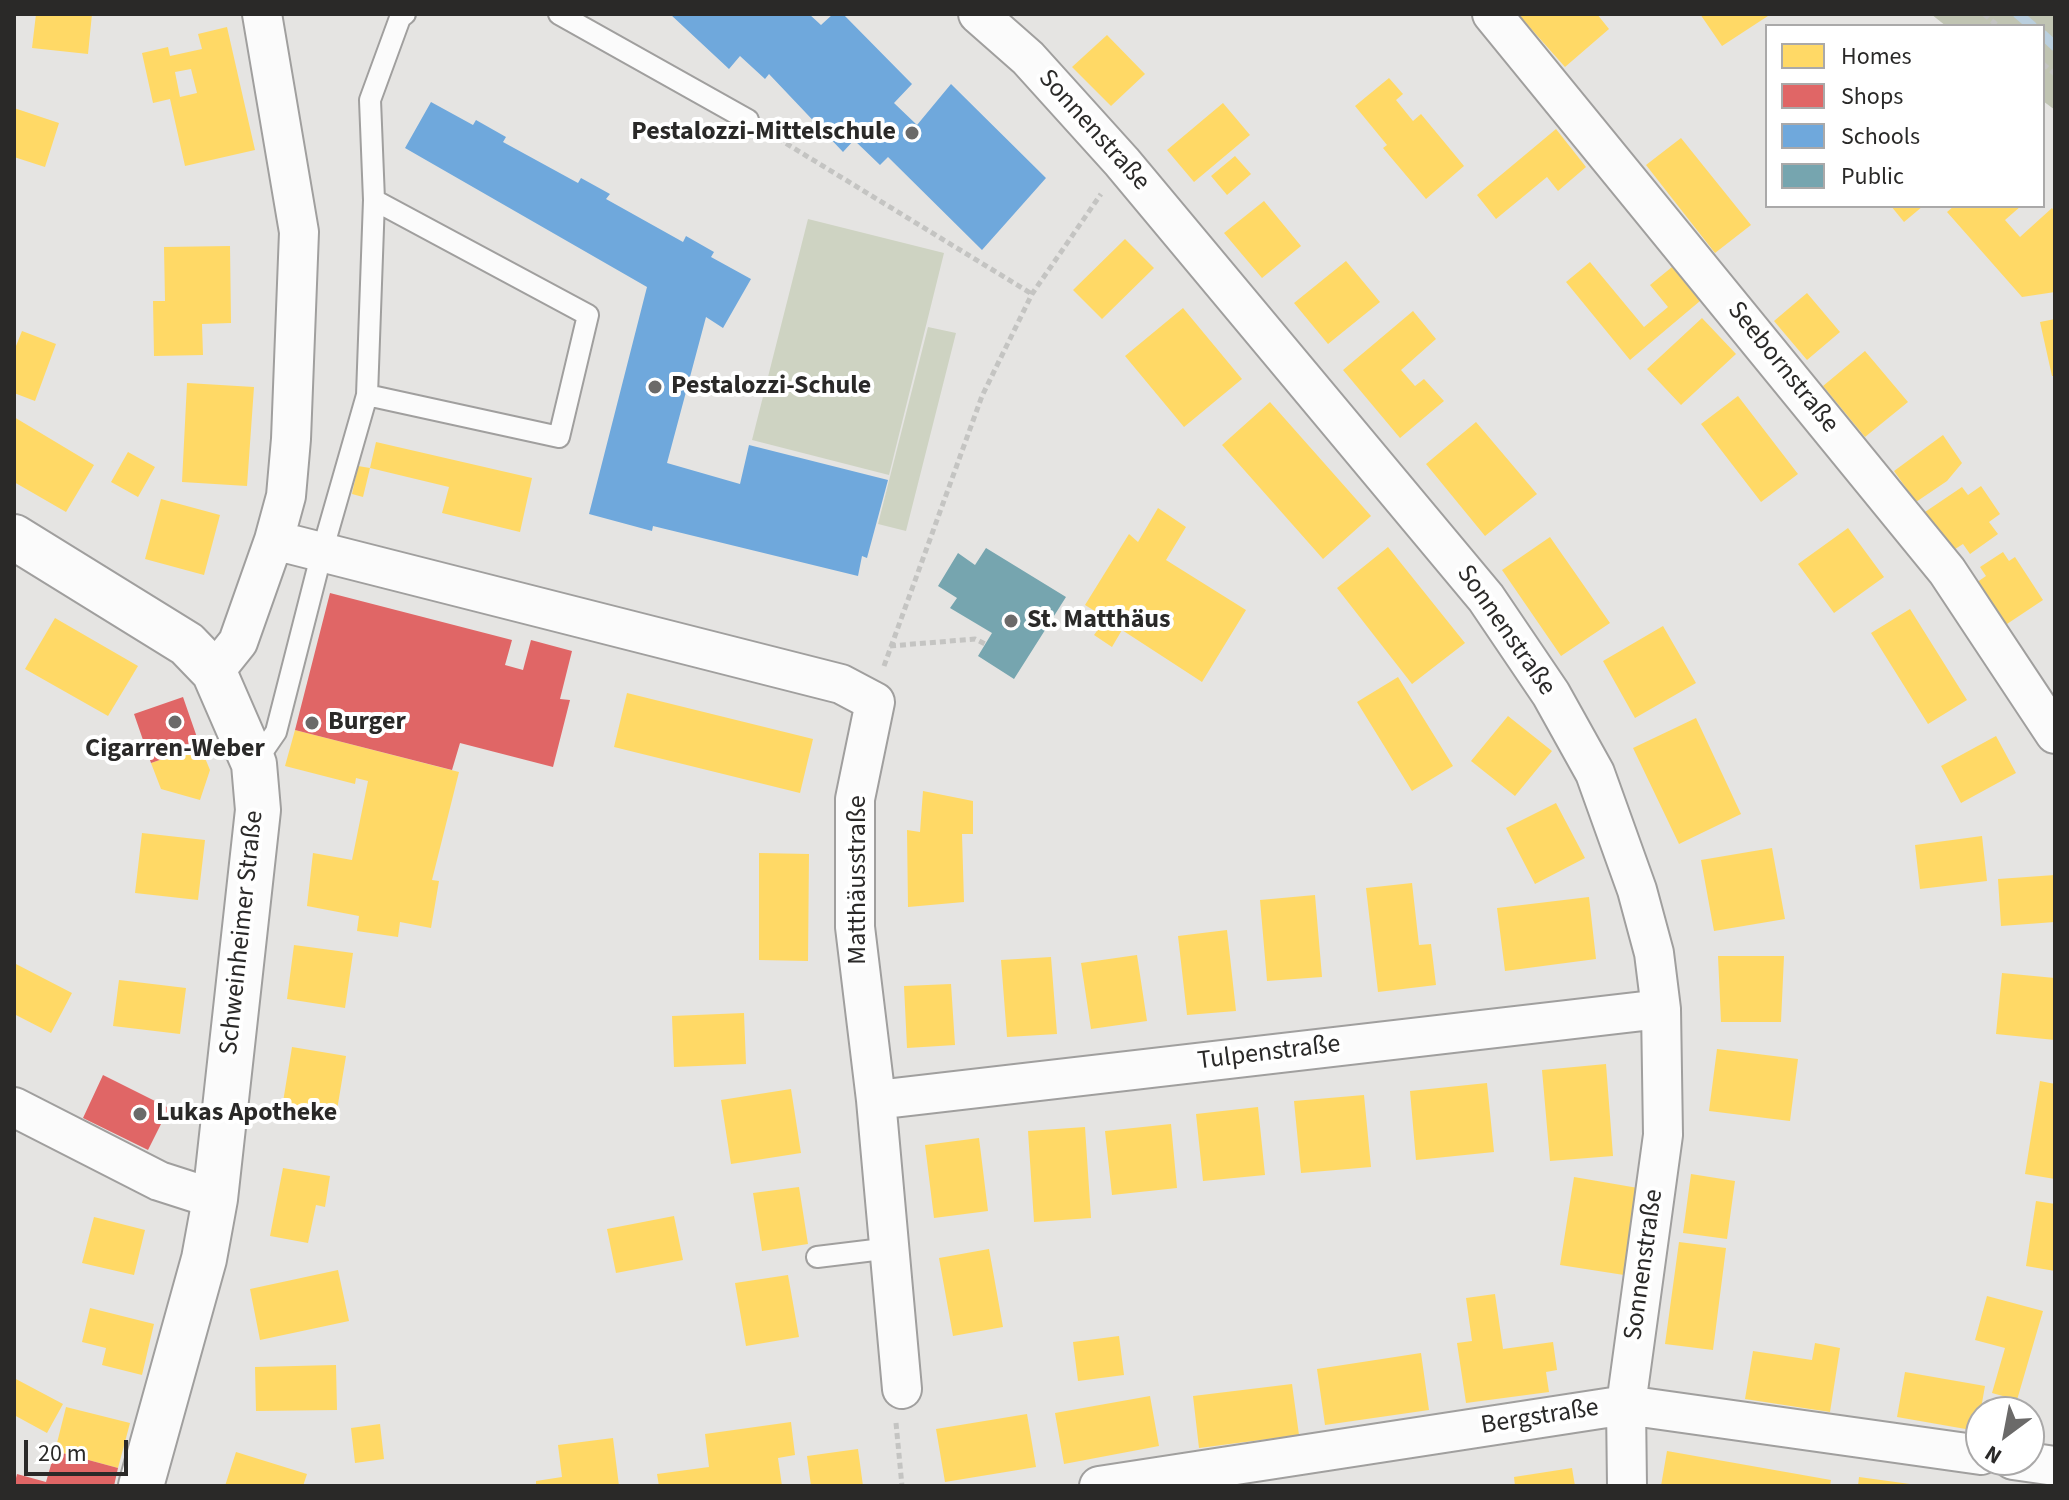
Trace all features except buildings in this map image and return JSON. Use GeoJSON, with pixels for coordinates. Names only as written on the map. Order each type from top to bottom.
{"type":"FeatureCollection","features":[{"type":"Feature","properties":{"kind":"street"},"geometry":{"type":"LineString","coordinates":[[14,537],[187,644],[214,672],[238,642],[286,496],[299,232],[262,14]]}},
{"type":"Feature","properties":{"kind":"street","name":"Sonnenstraße"},"geometry":{"type":"LineString","coordinates":[[978,14],[1028,58],[1122,162],[1486,598],[1551,694],[1595,773],[1637,890],[1654,953],[1661,1009],[1663,1135],[1626,1405],[1627,1486]]}},
{"type":"Feature","properties":{"kind":"street","name":"Seebornstraße"},"geometry":{"type":"LineString","coordinates":[[1492,14],[1947,571],[2055,734]]}},
{"type":"Feature","properties":{"kind":"street"},"geometry":{"type":"LineString","coordinates":[[274,540],[841,684],[875,702]]}},
{"type":"Feature","properties":{"kind":"street","name":"Schweinheimer Straße"},"geometry":{"type":"LineString","coordinates":[[141,1486],[204,1259],[215,1199],[258,810],[254,764],[214,672]]}},
{"type":"Feature","properties":{"kind":"street","name":"Matthäusstraße"},"geometry":{"type":"LineString","coordinates":[[875,702],[855,799],[855,927],[876,1100],[902,1389]]}},
{"type":"Feature","properties":{"kind":"street","name":"Tulpenstraße"},"geometry":{"type":"LineString","coordinates":[[876,1100],[1661,1009]]}},
{"type":"Feature","properties":{"kind":"street"},"geometry":{"type":"LineString","coordinates":[[14,1107],[159,1181],[215,1199]]}},
{"type":"Feature","properties":{"kind":"street","name":"Bergstraße"},"geometry":{"type":"LineString","coordinates":[[1099,1486],[1626,1405],[1965,1453]]}},
{"type":"Feature","properties":{"kind":"lane"},"geometry":{"type":"LineString","coordinates":[[254,764],[276,732],[322,552],[367,395],[374,200],[370,100],[405,14]]}},
{"type":"Feature","properties":{"kind":"lane"},"geometry":{"type":"LineString","coordinates":[[559,14],[748,120]]}},
{"type":"Feature","properties":{"kind":"lane"},"geometry":{"type":"LineString","coordinates":[[367,395],[559,437],[588,315],[374,200]]}},
{"type":"Feature","properties":{"kind":"lane"},"geometry":{"type":"LineString","coordinates":[[817,1257],[891,1248]]}},
{"type":"Feature","properties":{"kind":"path"},"geometry":{"type":"LineString","coordinates":[[748,120],[1032,294]]}},
{"type":"Feature","properties":{"kind":"path"},"geometry":{"type":"LineString","coordinates":[[875,702],[890,646],[982,396],[1032,294],[1122,162]]}},
{"type":"Feature","properties":{"kind":"path"},"geometry":{"type":"LineString","coordinates":[[890,646],[975,639],[985,644]]}},
{"type":"Feature","properties":{"kind":"path"},"geometry":{"type":"LineString","coordinates":[[902,1389],[894,1402],[902,1486]]}},
{"type":"Feature","properties":{"kind":"green space"},"geometry":{"type":"Polygon","coordinates":[[[1931,14],[2055,14],[2055,110],[2045,102],[2045,24],[1944,24],[1931,14]]]}},
{"type":"Feature","properties":{"kind":"green space"},"geometry":{"type":"Polygon","coordinates":[[[808,219],[944,253],[889,475],[752,440],[808,219]]]}},
{"type":"Feature","properties":{"kind":"green space"},"geometry":{"type":"Polygon","coordinates":[[[928,327],[956,333],[906,531],[878,524],[928,327]]]}},
{"type":"Feature","properties":{"kind":"waterway"},"geometry":{"type":"LineString","coordinates":[[2018,14],[2030,24]]}},
{"type":"Feature","properties":{"kind":"waterway"},"geometry":{"type":"LineString","coordinates":[[2045,37],[2055,46]]}},
{"type":"Feature","properties":{"kind":"place","name":"Pestalozzi-Mittelschule"},"geometry":{"type":"Point","coordinates":[912,133]}},
{"type":"Feature","properties":{"kind":"place","name":"Pestalozzi-Schule"},"geometry":{"type":"Point","coordinates":[655,387]}},
{"type":"Feature","properties":{"kind":"place","name":"St. Matthäus"},"geometry":{"type":"Point","coordinates":[1011,621]}},
{"type":"Feature","properties":{"kind":"place","name":"Cigarren-Weber"},"geometry":{"type":"Point","coordinates":[175,722]}},
{"type":"Feature","properties":{"kind":"place","name":"Burger"},"geometry":{"type":"Point","coordinates":[312,723]}},
{"type":"Feature","properties":{"kind":"place","name":"Lukas Apotheke"},"geometry":{"type":"Point","coordinates":[140,1114]}}]}
